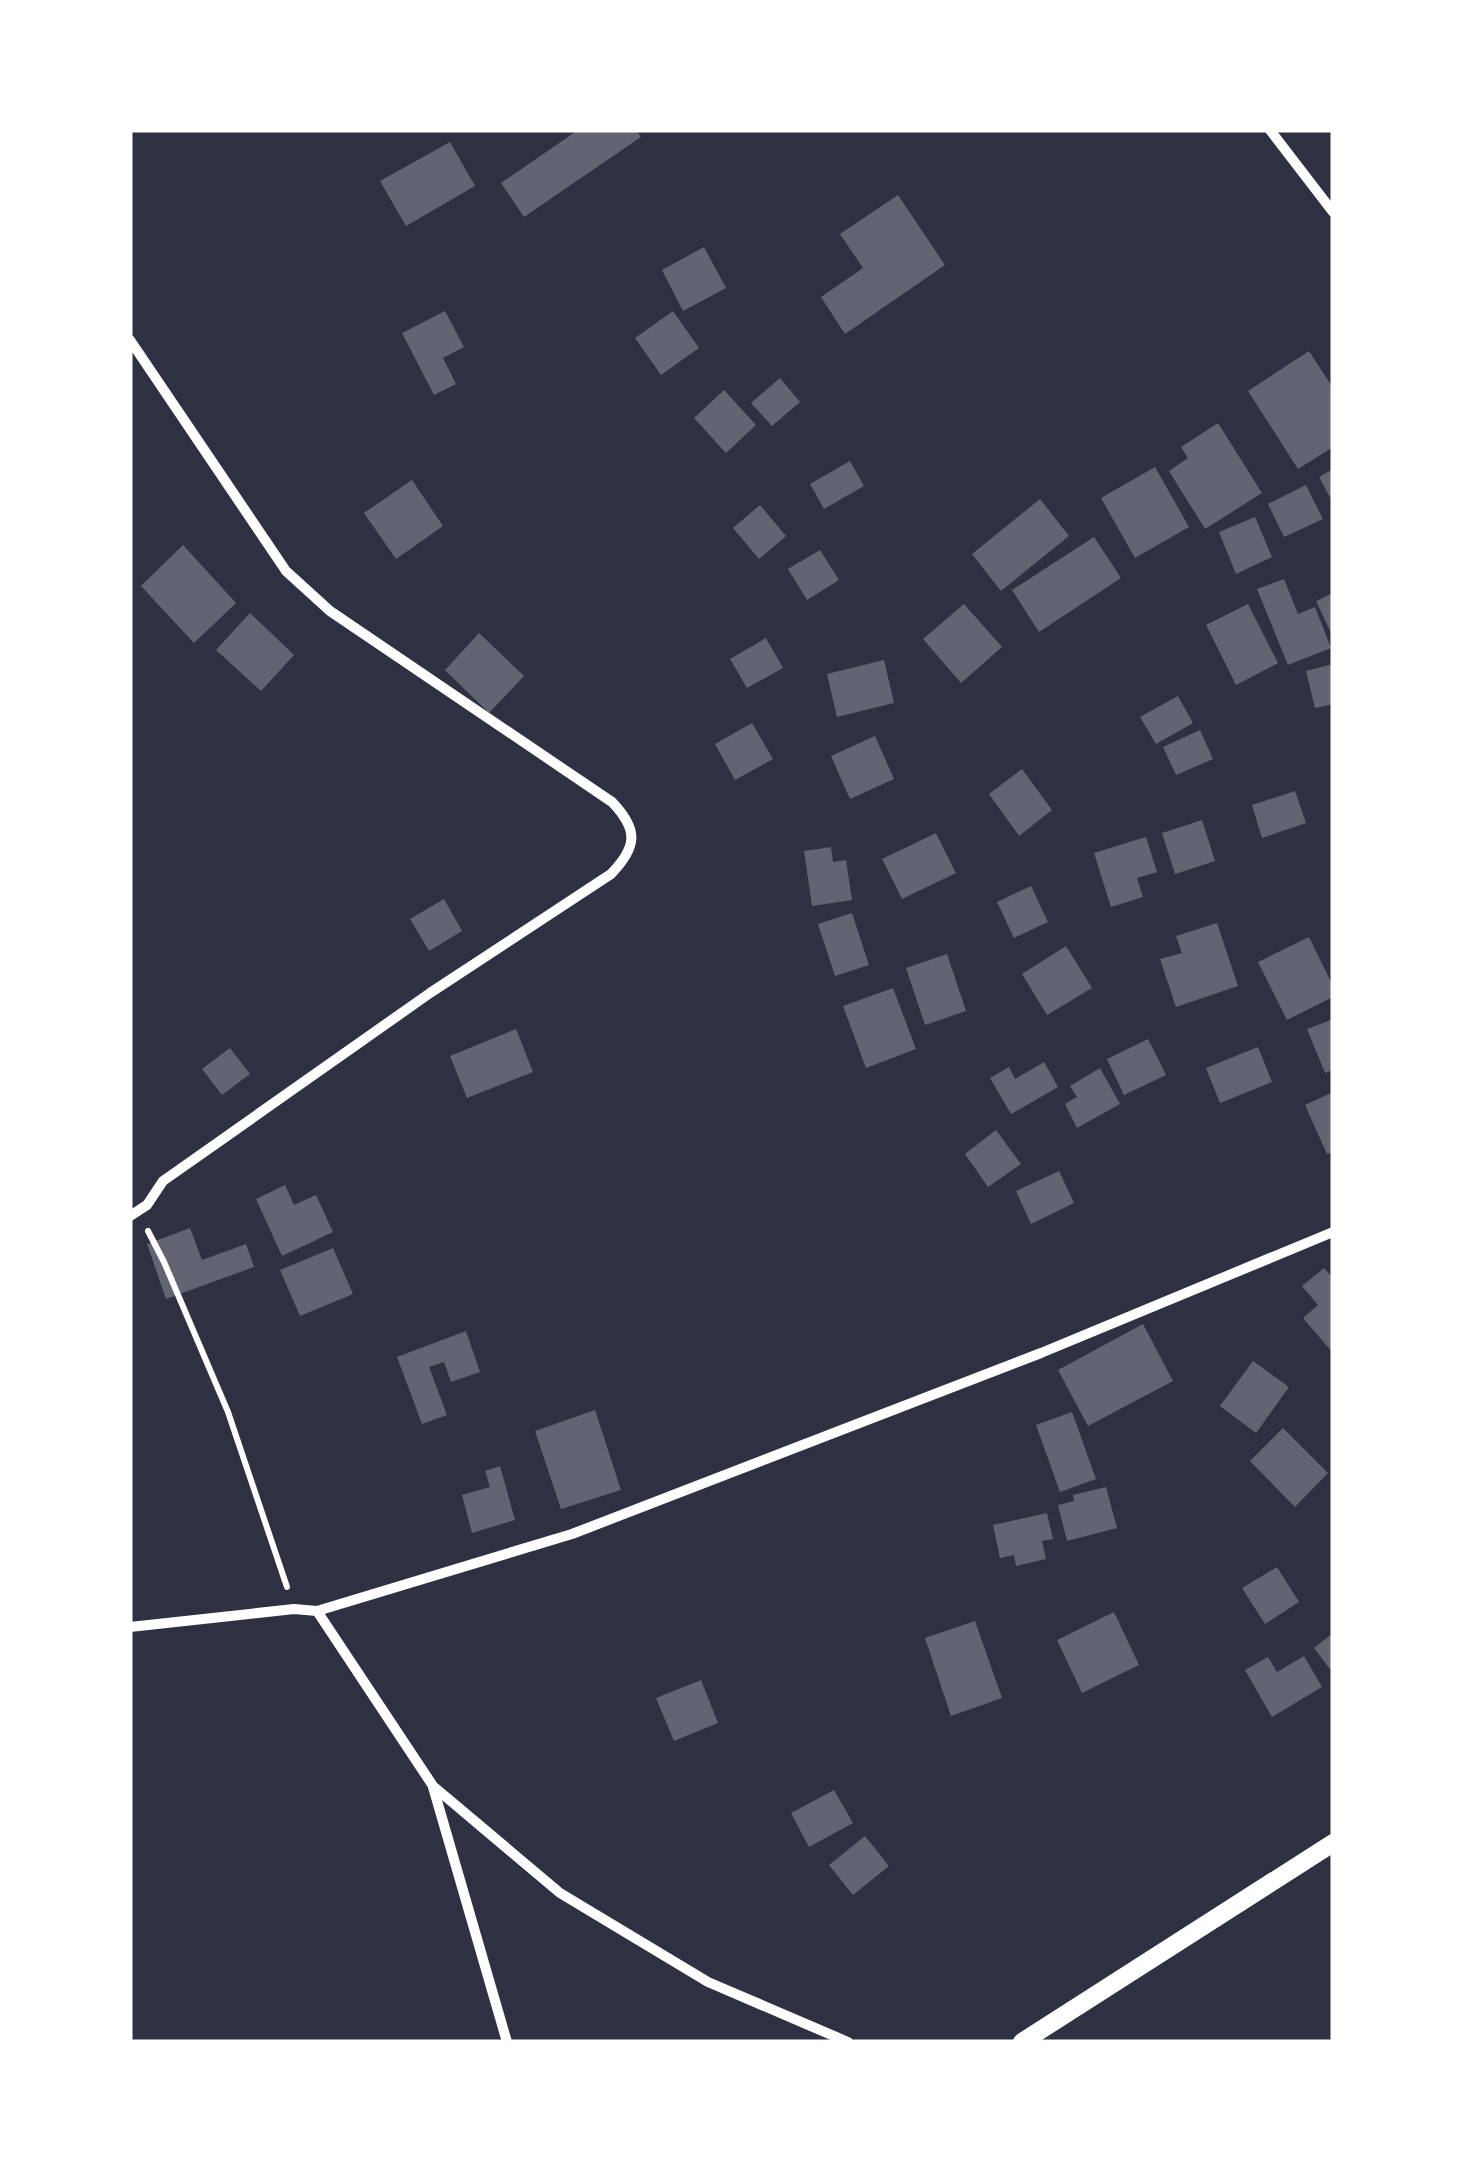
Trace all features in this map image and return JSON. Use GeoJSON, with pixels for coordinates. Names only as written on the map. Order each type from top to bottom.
{"type":"FeatureCollection","features":[{"type":"Feature","properties":{"kind":"street"},"geometry":{"type":"LineString","coordinates":[[1270,130],[1333,212]]}},
{"type":"Feature","properties":{"kind":"street"},"geometry":{"type":"LineString","coordinates":[[130,340],[286,570],[330,611],[612,802],[626,816],[631,836],[628,857],[611,874],[430,994],[163,1182],[147,1206],[130,1216]]}},
{"type":"Feature","properties":{"kind":"street"},"geometry":{"type":"LineString","coordinates":[[130,1627],[294,1609],[317,1611],[572,1534],[1041,1353],[1333,1232]]}},
{"type":"Feature","properties":{"kind":"street"},"geometry":{"type":"LineString","coordinates":[[317,1611],[433,1786],[560,1894],[708,1982],[848,2042]]}},
{"type":"Feature","properties":{"kind":"street"},"geometry":{"type":"LineString","coordinates":[[433,1786],[507,2042]]}},
{"type":"Feature","properties":{"kind":"street"},"geometry":{"type":"LineString","coordinates":[[1022,2042],[1333,1842]]}},
{"type":"Feature","properties":{"kind":"path"},"geometry":{"type":"LineString","coordinates":[[147,1206],[150,1236],[228,1412],[294,1609]]}},
{"type":"Feature","properties":{"kind":"building"},"geometry":{"type":"Polygon","coordinates":[[[578,130],[636,130],[641,137],[524,217],[501,183],[578,130]]]}},
{"type":"Feature","properties":{"kind":"building"},"geometry":{"type":"Polygon","coordinates":[[[450,142],[475,186],[406,226],[380,181],[450,142]]]}},
{"type":"Feature","properties":{"kind":"building"},"geometry":{"type":"Polygon","coordinates":[[[898,195],[945,265],[845,334],[821,297],[863,268],[840,234],[898,195]]]}},
{"type":"Feature","properties":{"kind":"building"},"geometry":{"type":"Polygon","coordinates":[[[704,247],[726,288],[683,311],[662,270],[704,247]]]}},
{"type":"Feature","properties":{"kind":"building"},"geometry":{"type":"Polygon","coordinates":[[[445,311],[464,347],[443,358],[456,384],[434,395],[402,333],[445,311]]]}},
{"type":"Feature","properties":{"kind":"building"},"geometry":{"type":"Polygon","coordinates":[[[673,311],[699,348],[661,375],[635,338],[673,311]]]}},
{"type":"Feature","properties":{"kind":"building"},"geometry":{"type":"Polygon","coordinates":[[[1309,351],[1333,388],[1333,447],[1298,469],[1248,391],[1309,351]]]}},
{"type":"Feature","properties":{"kind":"building"},"geometry":{"type":"Polygon","coordinates":[[[780,378],[800,402],[772,426],[751,403],[780,378]]]}},
{"type":"Feature","properties":{"kind":"building"},"geometry":{"type":"Polygon","coordinates":[[[724,390],[756,425],[726,453],[694,418],[724,390]]]}},
{"type":"Feature","properties":{"kind":"building"},"geometry":{"type":"Polygon","coordinates":[[[1218,423],[1262,493],[1205,529],[1169,471],[1188,458],[1181,447],[1218,423]]]}},
{"type":"Feature","properties":{"kind":"building"},"geometry":{"type":"Polygon","coordinates":[[[850,461],[864,486],[824,509],[810,484],[850,461]]]}},
{"type":"Feature","properties":{"kind":"building"},"geometry":{"type":"Polygon","coordinates":[[[1155,467],[1189,527],[1135,558],[1101,498],[1155,467]]]}},
{"type":"Feature","properties":{"kind":"building"},"geometry":{"type":"Polygon","coordinates":[[[1333,469],[1333,503],[1319,477],[1333,469]]]}},
{"type":"Feature","properties":{"kind":"building"},"geometry":{"type":"Polygon","coordinates":[[[412,480],[443,526],[396,559],[364,513],[412,480]]]}},
{"type":"Feature","properties":{"kind":"building"},"geometry":{"type":"Polygon","coordinates":[[[1306,485],[1323,519],[1284,537],[1268,504],[1306,485]]]}},
{"type":"Feature","properties":{"kind":"building"},"geometry":{"type":"Polygon","coordinates":[[[1040,499],[1069,536],[1001,591],[972,554],[1040,499]]]}},
{"type":"Feature","properties":{"kind":"building"},"geometry":{"type":"Polygon","coordinates":[[[760,505],[786,536],[759,559],[733,528],[760,505]]]}},
{"type":"Feature","properties":{"kind":"building"},"geometry":{"type":"Polygon","coordinates":[[[1255,517],[1272,557],[1236,574],[1219,532],[1255,517]]]}},
{"type":"Feature","properties":{"kind":"building"},"geometry":{"type":"Polygon","coordinates":[[[1094,537],[1121,578],[1039,632],[1012,590],[1094,537]]]}},
{"type":"Feature","properties":{"kind":"building"},"geometry":{"type":"Polygon","coordinates":[[[183,545],[236,603],[194,643],[141,586],[183,545]]]}},
{"type":"Feature","properties":{"kind":"building"},"geometry":{"type":"Polygon","coordinates":[[[820,550],[839,580],[807,600],[788,569],[820,550]]]}},
{"type":"Feature","properties":{"kind":"building"},"geometry":{"type":"Polygon","coordinates":[[[1284,579],[1298,614],[1315,607],[1331,648],[1288,665],[1257,589],[1284,579]]]}},
{"type":"Feature","properties":{"kind":"building"},"geometry":{"type":"Polygon","coordinates":[[[1333,593],[1333,637],[1316,601],[1333,593]]]}},
{"type":"Feature","properties":{"kind":"building"},"geometry":{"type":"Polygon","coordinates":[[[964,604],[1002,647],[961,683],[923,639],[964,604]]]}},
{"type":"Feature","properties":{"kind":"building"},"geometry":{"type":"Polygon","coordinates":[[[1248,604],[1278,663],[1236,685],[1206,625],[1248,604]]]}},
{"type":"Feature","properties":{"kind":"building"},"geometry":{"type":"Polygon","coordinates":[[[250,613],[294,655],[261,691],[216,650],[250,613]]]}},
{"type":"Feature","properties":{"kind":"building"},"geometry":{"type":"Polygon","coordinates":[[[479,633],[524,676],[489,713],[445,670],[479,633]]]}},
{"type":"Feature","properties":{"kind":"building"},"geometry":{"type":"Polygon","coordinates":[[[766,638],[783,668],[747,688],[730,659],[766,638]]]}},
{"type":"Feature","properties":{"kind":"building"},"geometry":{"type":"Polygon","coordinates":[[[884,660],[894,703],[837,717],[827,674],[884,660]]]}},
{"type":"Feature","properties":{"kind":"building"},"geometry":{"type":"Polygon","coordinates":[[[1333,664],[1333,704],[1315,708],[1306,671],[1333,664]]]}},
{"type":"Feature","properties":{"kind":"building"},"geometry":{"type":"Polygon","coordinates":[[[1178,696],[1193,723],[1156,744],[1140,717],[1178,696]]]}},
{"type":"Feature","properties":{"kind":"building"},"geometry":{"type":"Polygon","coordinates":[[[752,723],[773,759],[735,780],[715,744],[752,723]]]}},
{"type":"Feature","properties":{"kind":"building"},"geometry":{"type":"Polygon","coordinates":[[[1200,730],[1213,759],[1176,775],[1163,747],[1200,730]]]}},
{"type":"Feature","properties":{"kind":"building"},"geometry":{"type":"Polygon","coordinates":[[[875,736],[894,779],[850,799],[831,756],[875,736]]]}},
{"type":"Feature","properties":{"kind":"building"},"geometry":{"type":"Polygon","coordinates":[[[1022,769],[1052,810],[1019,836],[989,794],[1022,769]]]}},
{"type":"Feature","properties":{"kind":"building"},"geometry":{"type":"Polygon","coordinates":[[[1295,791],[1306,823],[1262,838],[1252,805],[1295,791]]]}},
{"type":"Feature","properties":{"kind":"building"},"geometry":{"type":"Polygon","coordinates":[[[1202,820],[1215,861],[1175,874],[1162,833],[1202,820]]]}},
{"type":"Feature","properties":{"kind":"building"},"geometry":{"type":"Polygon","coordinates":[[[936,833],[956,873],[902,899],[882,859],[936,833]]]}},
{"type":"Feature","properties":{"kind":"building"},"geometry":{"type":"Polygon","coordinates":[[[1146,837],[1157,872],[1137,878],[1143,897],[1111,907],[1094,853],[1146,837]]]}},
{"type":"Feature","properties":{"kind":"building"},"geometry":{"type":"Polygon","coordinates":[[[831,847],[833,862],[846,860],[852,900],[812,906],[804,851],[831,847]]]}},
{"type":"Feature","properties":{"kind":"building"},"geometry":{"type":"Polygon","coordinates":[[[1031,886],[1048,922],[1014,938],[997,902],[1031,886]]]}},
{"type":"Feature","properties":{"kind":"building"},"geometry":{"type":"Polygon","coordinates":[[[444,899],[462,931],[429,951],[410,919],[444,899]]]}},
{"type":"Feature","properties":{"kind":"building"},"geometry":{"type":"Polygon","coordinates":[[[852,913],[869,965],[835,976],[818,924],[852,913]]]}},
{"type":"Feature","properties":{"kind":"building"},"geometry":{"type":"Polygon","coordinates":[[[1217,923],[1238,986],[1176,1007],[1160,959],[1182,953],[1176,936],[1217,923]]]}},
{"type":"Feature","properties":{"kind":"building"},"geometry":{"type":"Polygon","coordinates":[[[1309,937],[1333,986],[1333,997],[1287,1020],[1258,962],[1309,937]]]}},
{"type":"Feature","properties":{"kind":"building"},"geometry":{"type":"Polygon","coordinates":[[[1066,946],[1092,988],[1047,1015],[1022,974],[1066,946]]]}},
{"type":"Feature","properties":{"kind":"building"},"geometry":{"type":"Polygon","coordinates":[[[947,954],[966,1011],[925,1025],[906,968],[947,954]]]}},
{"type":"Feature","properties":{"kind":"building"},"geometry":{"type":"Polygon","coordinates":[[[893,988],[916,1049],[866,1068],[843,1006],[893,988]]]}},
{"type":"Feature","properties":{"kind":"building"},"geometry":{"type":"Polygon","coordinates":[[[1333,1019],[1333,1070],[1325,1073],[1307,1029],[1333,1019]]]}},
{"type":"Feature","properties":{"kind":"building"},"geometry":{"type":"Polygon","coordinates":[[[516,1029],[533,1072],[467,1098],[450,1056],[516,1029]]]}},
{"type":"Feature","properties":{"kind":"building"},"geometry":{"type":"Polygon","coordinates":[[[1148,1039],[1166,1075],[1124,1095],[1107,1059],[1148,1039]]]}},
{"type":"Feature","properties":{"kind":"building"},"geometry":{"type":"Polygon","coordinates":[[[1258,1047],[1272,1082],[1220,1103],[1206,1068],[1258,1047]]]}},
{"type":"Feature","properties":{"kind":"building"},"geometry":{"type":"Polygon","coordinates":[[[230,1048],[250,1074],[222,1095],[202,1069],[230,1048]]]}},
{"type":"Feature","properties":{"kind":"building"},"geometry":{"type":"Polygon","coordinates":[[[1044,1062],[1058,1087],[1011,1114],[990,1078],[1009,1067],[1015,1079],[1044,1062]]]}},
{"type":"Feature","properties":{"kind":"building"},"geometry":{"type":"Polygon","coordinates":[[[1100,1068],[1120,1104],[1077,1128],[1065,1104],[1077,1097],[1070,1086],[1100,1068]]]}},
{"type":"Feature","properties":{"kind":"building"},"geometry":{"type":"Polygon","coordinates":[[[1333,1092],[1333,1152],[1327,1154],[1305,1105],[1333,1092]]]}},
{"type":"Feature","properties":{"kind":"building"},"geometry":{"type":"Polygon","coordinates":[[[996,1130],[1021,1164],[988,1187],[965,1154],[996,1130]]]}},
{"type":"Feature","properties":{"kind":"building"},"geometry":{"type":"Polygon","coordinates":[[[1059,1171],[1074,1203],[1031,1224],[1016,1191],[1059,1171]]]}},
{"type":"Feature","properties":{"kind":"building"},"geometry":{"type":"Polygon","coordinates":[[[285,1185],[294,1205],[316,1195],[333,1232],[282,1256],[256,1199],[285,1185]]]}},
{"type":"Feature","properties":{"kind":"building"},"geometry":{"type":"Polygon","coordinates":[[[190,1228],[202,1260],[246,1244],[254,1267],[166,1299],[147,1244],[190,1228]]]}},
{"type":"Feature","properties":{"kind":"building"},"geometry":{"type":"Polygon","coordinates":[[[333,1248],[353,1294],[300,1316],[280,1270],[333,1248]]]}},
{"type":"Feature","properties":{"kind":"building"},"geometry":{"type":"Polygon","coordinates":[[[1324,1268],[1333,1278],[1333,1353],[1303,1318],[1318,1305],[1302,1286],[1324,1268]]]}},
{"type":"Feature","properties":{"kind":"building"},"geometry":{"type":"Polygon","coordinates":[[[1143,1324],[1173,1381],[1088,1426],[1058,1370],[1143,1324]]]}},
{"type":"Feature","properties":{"kind":"building"},"geometry":{"type":"Polygon","coordinates":[[[466,1331],[480,1372],[451,1382],[444,1362],[429,1367],[447,1415],[422,1424],[397,1357],[466,1331]]]}},
{"type":"Feature","properties":{"kind":"building"},"geometry":{"type":"Polygon","coordinates":[[[1253,1361],[1289,1387],[1256,1433],[1220,1406],[1253,1361]]]}},
{"type":"Feature","properties":{"kind":"building"},"geometry":{"type":"Polygon","coordinates":[[[595,1410],[621,1490],[561,1509],[535,1431],[595,1410]]]}},
{"type":"Feature","properties":{"kind":"building"},"geometry":{"type":"Polygon","coordinates":[[[1072,1412],[1096,1479],[1060,1492],[1036,1425],[1072,1412]]]}},
{"type":"Feature","properties":{"kind":"building"},"geometry":{"type":"Polygon","coordinates":[[[1283,1428],[1328,1473],[1295,1507],[1250,1461],[1283,1428]]]}},
{"type":"Feature","properties":{"kind":"building"},"geometry":{"type":"Polygon","coordinates":[[[500,1466],[515,1520],[472,1533],[462,1495],[490,1487],[485,1471],[500,1466]]]}},
{"type":"Feature","properties":{"kind":"building"},"geometry":{"type":"Polygon","coordinates":[[[1106,1487],[1117,1528],[1067,1541],[1058,1505],[1074,1501],[1073,1495],[1106,1487]]]}},
{"type":"Feature","properties":{"kind":"building"},"geometry":{"type":"Polygon","coordinates":[[[1047,1513],[1053,1539],[1042,1541],[1046,1559],[1016,1566],[1014,1555],[1000,1558],[993,1525],[1047,1513]]]}},
{"type":"Feature","properties":{"kind":"building"},"geometry":{"type":"Polygon","coordinates":[[[1277,1567],[1299,1602],[1265,1624],[1242,1588],[1277,1567]]]}},
{"type":"Feature","properties":{"kind":"building"},"geometry":{"type":"Polygon","coordinates":[[[1114,1612],[1139,1665],[1082,1693],[1057,1640],[1114,1612]]]}},
{"type":"Feature","properties":{"kind":"building"},"geometry":{"type":"Polygon","coordinates":[[[975,1621],[1002,1698],[951,1716],[925,1638],[975,1621]]]}},
{"type":"Feature","properties":{"kind":"building"},"geometry":{"type":"Polygon","coordinates":[[[1333,1633],[1333,1673],[1314,1648],[1333,1633]]]}},
{"type":"Feature","properties":{"kind":"building"},"geometry":{"type":"Polygon","coordinates":[[[1304,1656],[1322,1687],[1272,1717],[1245,1670],[1268,1657],[1277,1672],[1304,1656]]]}},
{"type":"Feature","properties":{"kind":"building"},"geometry":{"type":"Polygon","coordinates":[[[701,1680],[718,1723],[674,1741],[656,1698],[701,1680]]]}},
{"type":"Feature","properties":{"kind":"building"},"geometry":{"type":"Polygon","coordinates":[[[834,1790],[853,1823],[809,1847],[791,1813],[834,1790]]]}},
{"type":"Feature","properties":{"kind":"building"},"geometry":{"type":"Polygon","coordinates":[[[865,1836],[889,1866],[853,1895],[829,1865],[865,1836]]]}}]}
